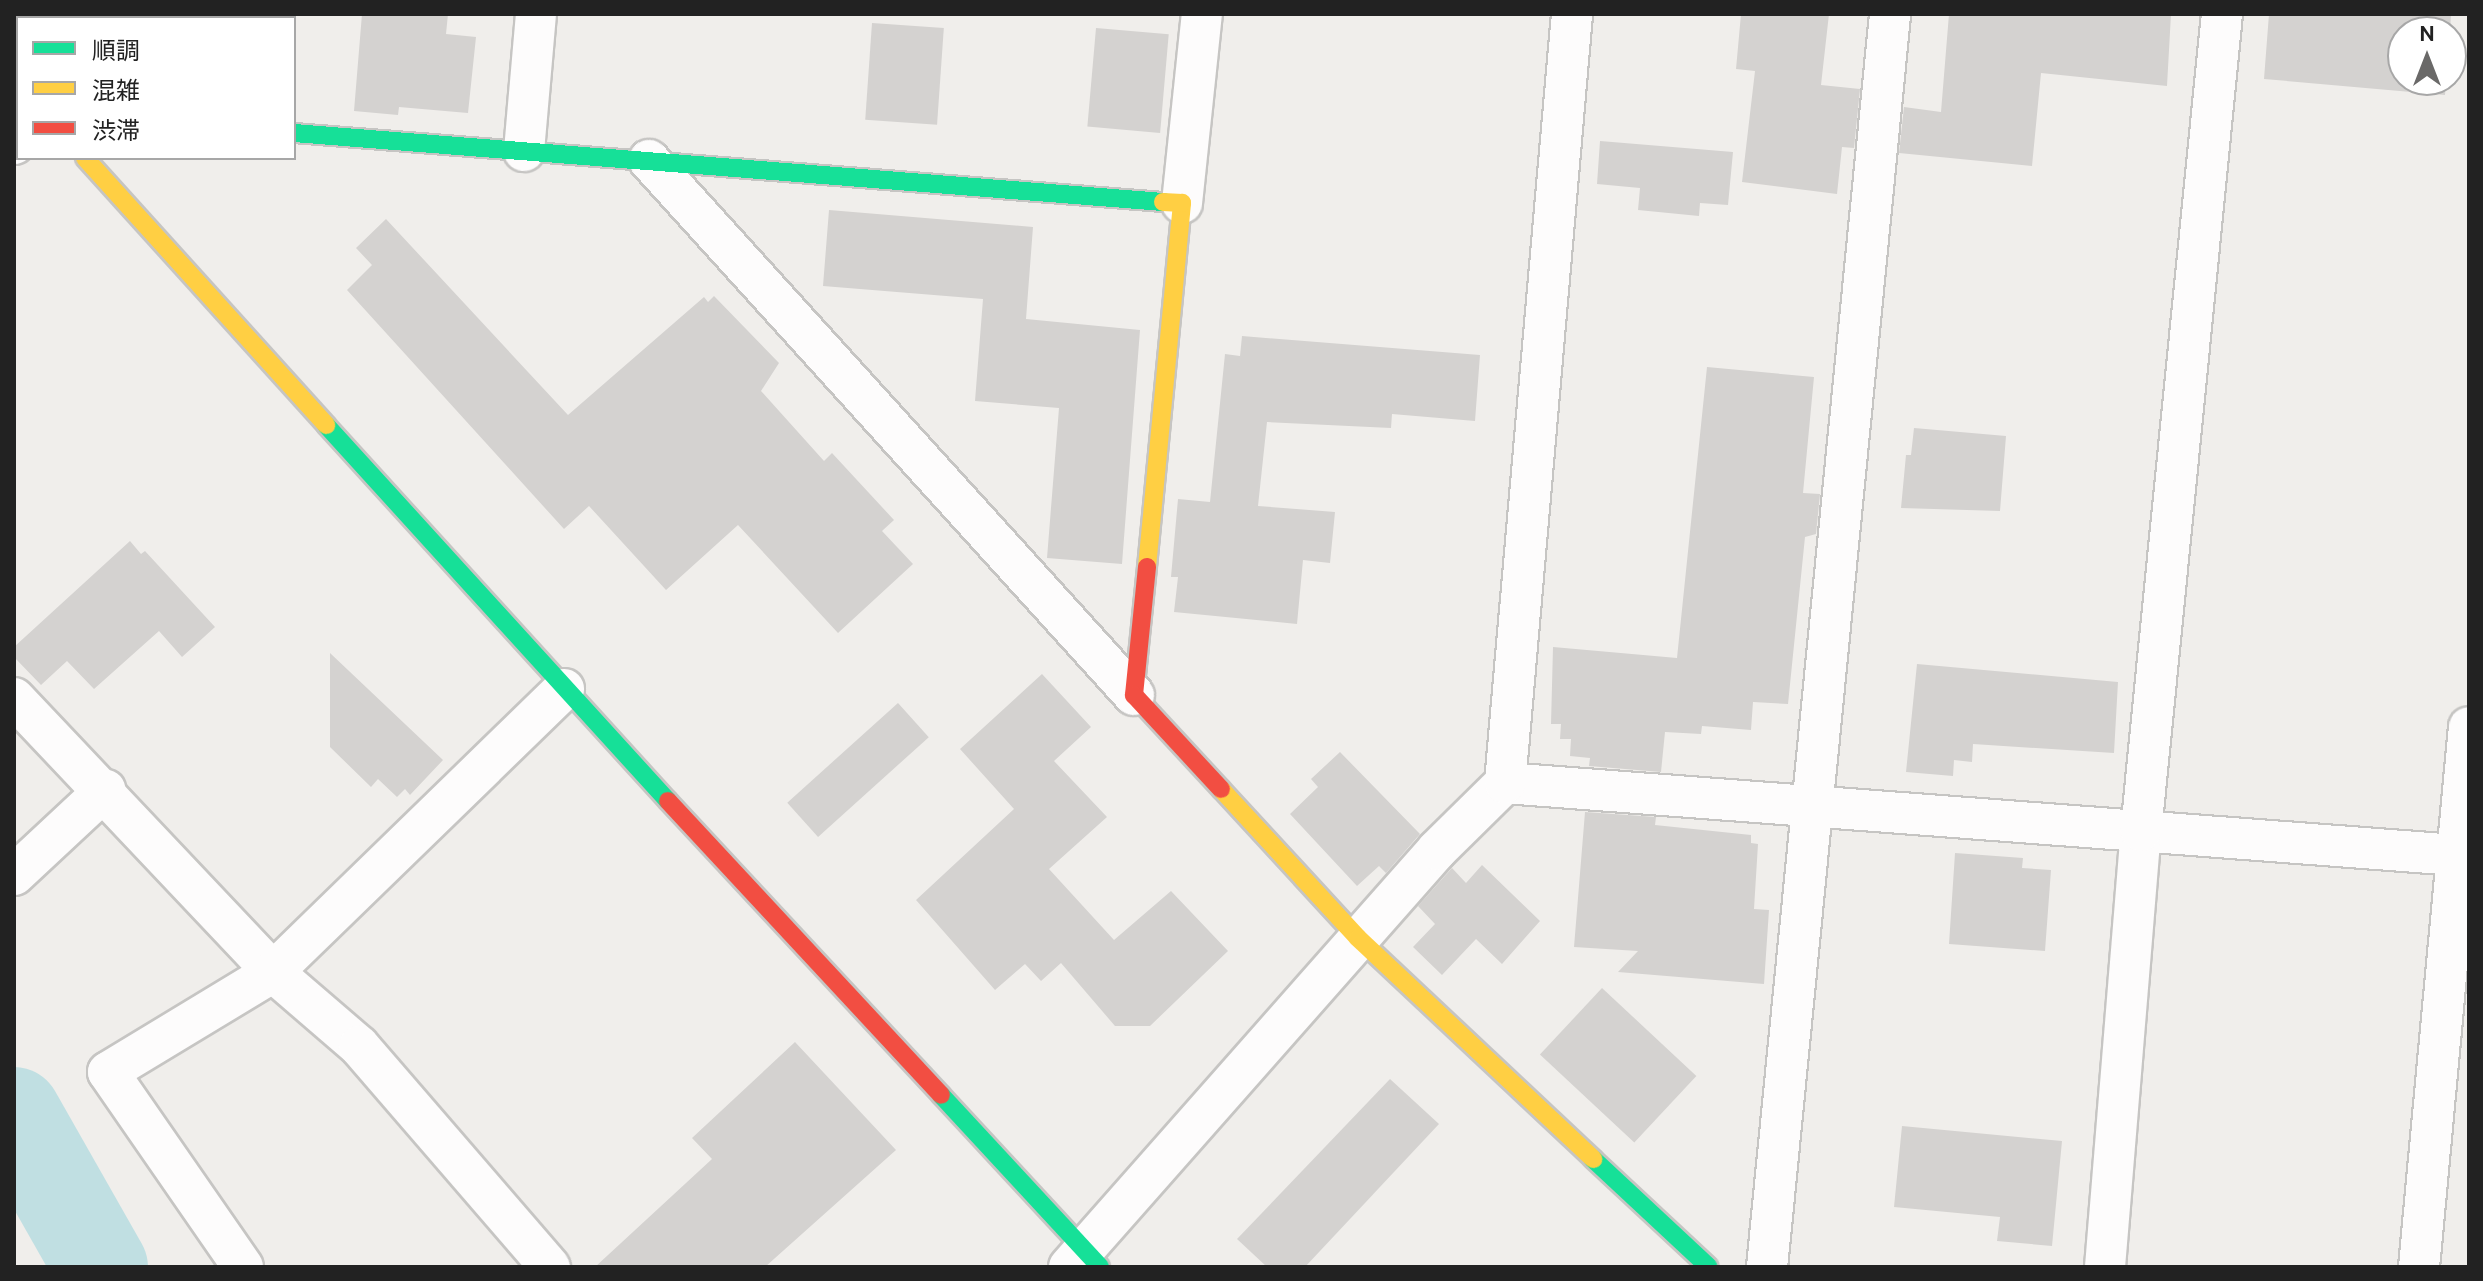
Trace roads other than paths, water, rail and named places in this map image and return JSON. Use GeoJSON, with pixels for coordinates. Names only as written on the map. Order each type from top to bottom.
{"type":"FeatureCollection","features":[{"type":"Feature","properties":{"kind":"street"},"geometry":{"type":"LineString","coordinates":[[524,151],[536,14]]}},
{"type":"Feature","properties":{"kind":"street"},"geometry":{"type":"LineString","coordinates":[[1134,695],[1202,14]]}},
{"type":"Feature","properties":{"kind":"street"},"geometry":{"type":"LineString","coordinates":[[87,160],[1084,1261],[1358,938],[1505,783],[1572,14]]}},
{"type":"Feature","properties":{"kind":"street"},"geometry":{"type":"LineString","coordinates":[[1767,1267],[1815,807],[1890,14]]}},
{"type":"Feature","properties":{"kind":"street"},"geometry":{"type":"LineString","coordinates":[[2105,1267],[2141,831],[2222,14]]}},
{"type":"Feature","properties":{"kind":"street"},"geometry":{"type":"LineString","coordinates":[[296,133],[1182,203]]}},
{"type":"Feature","properties":{"kind":"street"},"geometry":{"type":"LineString","coordinates":[[649,160],[1358,938],[1709,1267]]}},
{"type":"Feature","properties":{"kind":"street"},"geometry":{"type":"LineString","coordinates":[[243,1267],[108,1072],[273,972],[564,689]]}},
{"type":"Feature","properties":{"kind":"street"},"geometry":{"type":"LineString","coordinates":[[14,698],[105,790],[273,972],[359,1046],[550,1267]]}},
{"type":"Feature","properties":{"kind":"street"},"geometry":{"type":"LineString","coordinates":[[2419,1267],[2463,855],[2469,727]]}},
{"type":"Feature","properties":{"kind":"street"},"geometry":{"type":"LineString","coordinates":[[1505,783],[2463,855]]}},
{"type":"Feature","properties":{"kind":"street"},"geometry":{"type":"LineString","coordinates":[[17,872],[105,790]]}},
{"type":"Feature","properties":{"kind":"waterway"},"geometry":{"type":"LineString","coordinates":[[14,1114],[101,1267]]}}]}
